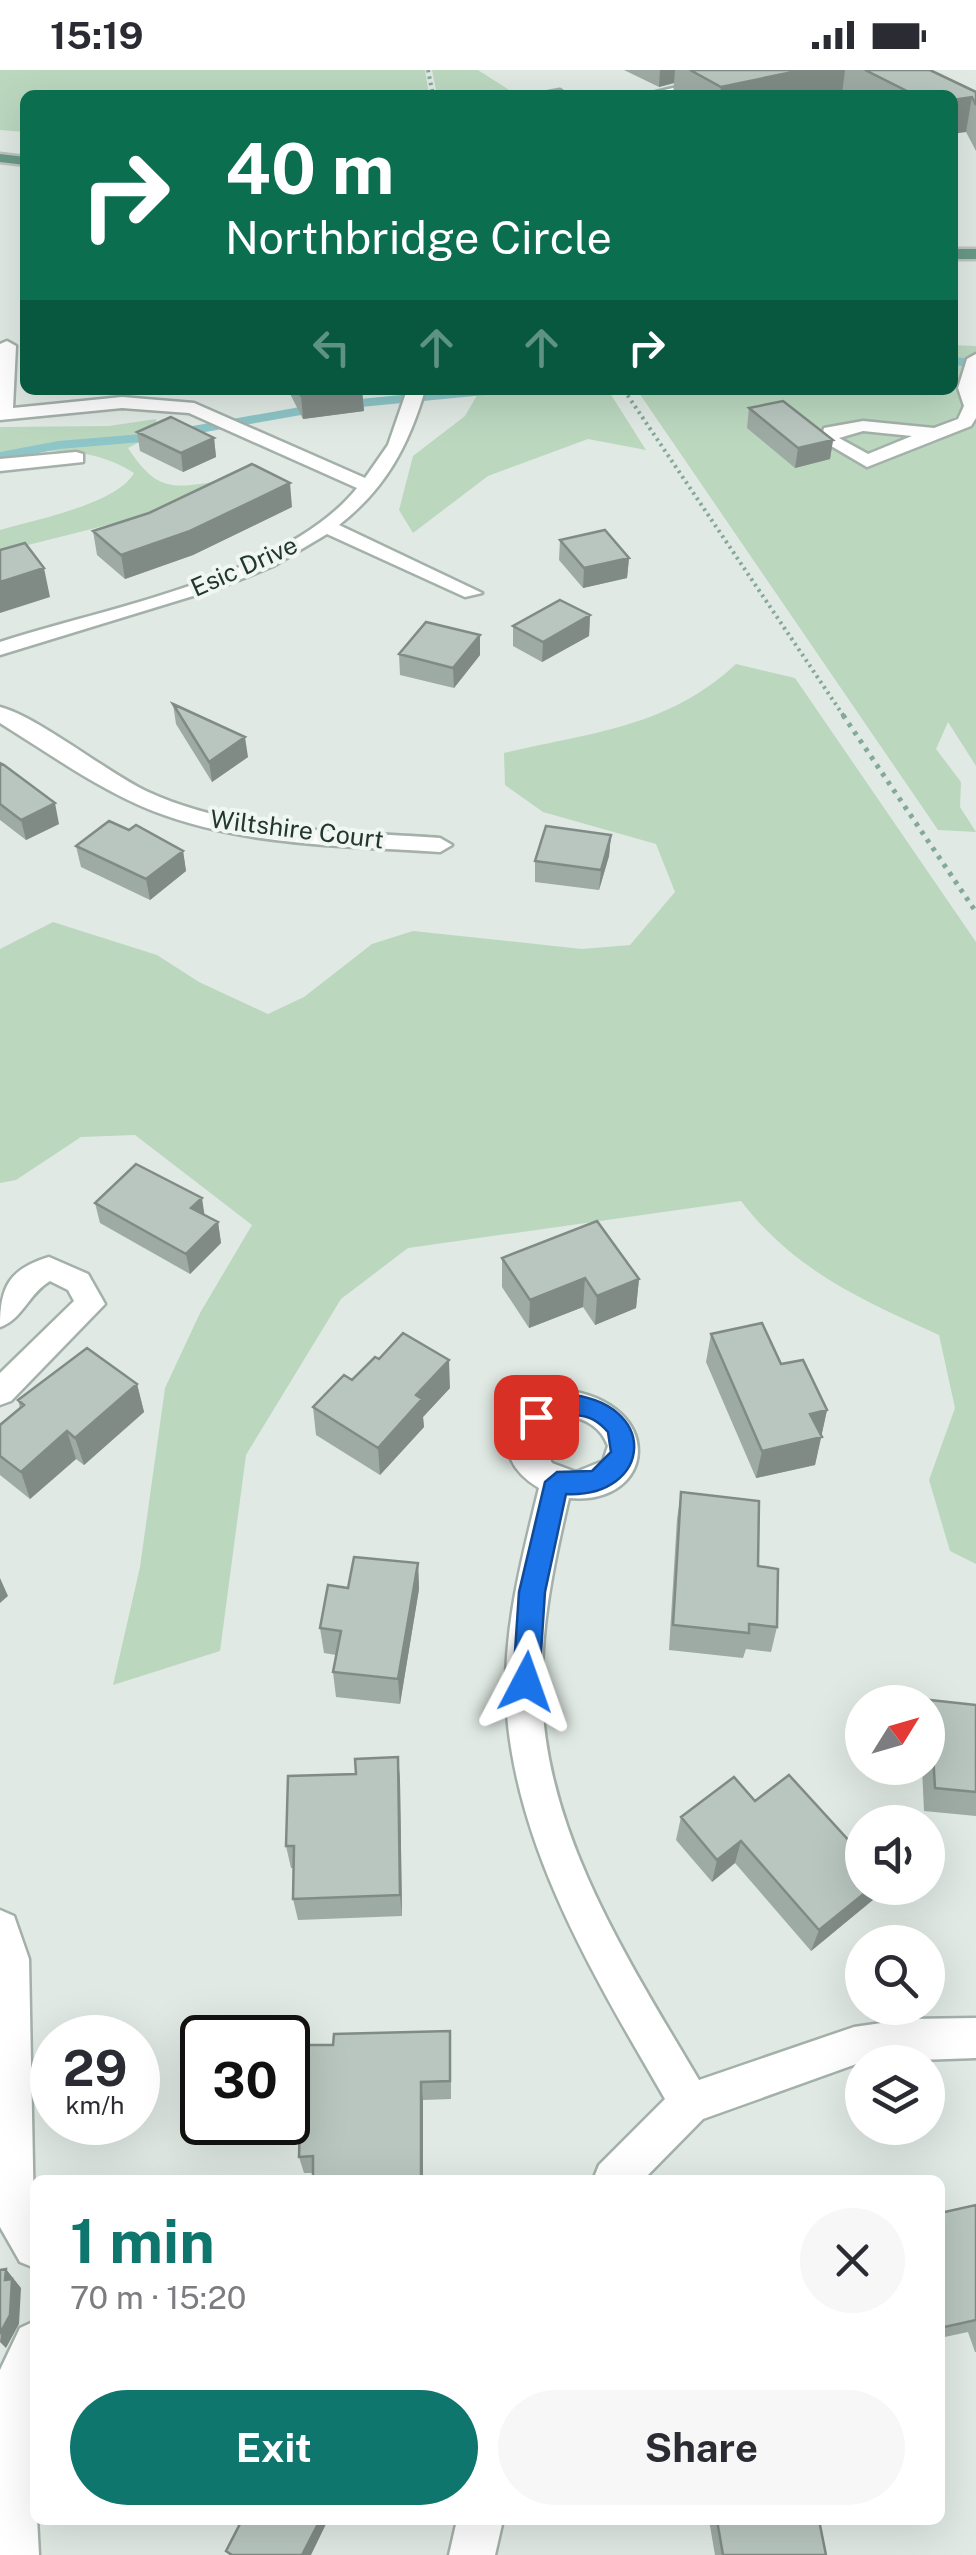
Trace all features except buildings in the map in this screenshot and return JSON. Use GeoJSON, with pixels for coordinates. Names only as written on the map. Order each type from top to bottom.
{"type":"FeatureCollection","features":[{"type":"Feature","properties":{"kind":"street"},"geometry":{"type":"LineString","coordinates":[[671,90],[768,70]]}},
{"type":"Feature","properties":{"kind":"street"},"geometry":{"type":"LineString","coordinates":[[746,72],[776,88]]}},
{"type":"Feature","properties":{"kind":"street"},"geometry":{"type":"LineString","coordinates":[[11,346],[2,415],[129,396],[194,408],[370,488]]}},
{"type":"Feature","properties":{"kind":"street"},"geometry":{"type":"LineString","coordinates":[[932,433],[965,422],[974,406],[967,388],[976,359]]}},
{"type":"Feature","properties":{"kind":"street","name":"Esic Drive"},"geometry":{"type":"LineString","coordinates":[[0,649],[193,590],[262,561],[325,526],[370,488],[399,440],[414,395]]}},
{"type":"Feature","properties":{"kind":"street"},"geometry":{"type":"LineString","coordinates":[[0,465],[76,458]]}},
{"type":"Feature","properties":{"kind":"street"},"geometry":{"type":"LineString","coordinates":[[325,526],[472,593]]}},
{"type":"Feature","properties":{"kind":"street","name":"Wiltshire Court"},"geometry":{"type":"LineString","coordinates":[[0,714],[154,803],[188,815],[229,824],[440,845]]}},
{"type":"Feature","properties":{"kind":"street"},"geometry":{"type":"LineString","coordinates":[[0,1315],[28,1279],[49,1268],[78,1282],[90,1304],[0,1392]]}},
{"type":"Feature","properties":{"kind":"street"},"geometry":{"type":"LineString","coordinates":[[557,1482],[532,1592],[526,1728],[545,1809],[574,1894],[690,2103]]}},
{"type":"Feature","properties":{"kind":"street"},"geometry":{"type":"LineString","coordinates":[[0,1929],[10,1959],[5,2208],[30,2240]]}},
{"type":"Feature","properties":{"kind":"street"},"geometry":{"type":"LineString","coordinates":[[619,2175],[690,2103],[854,2046],[910,2039],[976,2038]]}},
{"type":"Feature","properties":{"kind":"street"},"geometry":{"type":"LineString","coordinates":[[16,2555],[4,2396],[30,2352]]}},
{"type":"Feature","properties":{"kind":"street"},"geometry":{"type":"LineString","coordinates":[[472,2555],[479,2525]]}},
{"type":"Feature","properties":{"kind":"path"},"geometry":{"type":"LineString","coordinates":[[627,395],[976,912]]}},
{"type":"Feature","properties":{"kind":"green space"},"geometry":{"type":"Polygon","coordinates":[[[0,70],[425,70],[428,90],[20,90],[20,132],[0,130],[0,70]]]}},
{"type":"Feature","properties":{"kind":"green space"},"geometry":{"type":"Polygon","coordinates":[[[432,70],[478,70],[509,90],[436,90],[432,70]]]}},
{"type":"Feature","properties":{"kind":"green space"},"geometry":{"type":"Polygon","coordinates":[[[958,345],[976,346],[976,766],[948,722],[936,749],[961,782],[960,807],[976,832],[938,830],[640,395],[958,395],[958,345]]]}},
{"type":"Feature","properties":{"kind":"green space"},"geometry":{"type":"Polygon","coordinates":[[[477,395],[611,395],[646,450],[588,439],[488,476],[413,533],[399,510],[413,456],[465,416],[477,395]]]}},
{"type":"Feature","properties":{"kind":"green space"},"geometry":{"type":"Polygon","coordinates":[[[156,419],[157,433],[128,448],[147,472],[175,485],[217,481],[183,506],[0,552],[0,530],[93,502],[111,494],[134,473],[86,454],[0,454],[0,427],[109,426],[156,419]]]}},
{"type":"Feature","properties":{"kind":"green space"},"geometry":{"type":"Polygon","coordinates":[[[736,664],[795,678],[976,942],[976,1564],[950,1551],[929,1480],[955,1408],[939,1335],[856,1295],[807,1265],[741,1201],[408,1248],[341,1299],[246,1455],[220,1651],[113,1685],[140,1567],[165,1388],[200,1313],[252,1225],[135,1135],[81,1137],[16,1180],[0,1183],[0,949],[53,922],[157,955],[199,982],[268,1014],[304,997],[372,944],[413,931],[582,949],[630,945],[675,892],[656,844],[543,812],[505,785],[504,753],[655,715],[710,685],[736,664]]]}},
{"type":"Feature","properties":{"kind":"waterway"},"geometry":{"type":"LineString","coordinates":[[958,362],[976,363]]}},
{"type":"Feature","properties":{"kind":"waterway"},"geometry":{"type":"LineString","coordinates":[[350,404],[443,395]]}},
{"type":"Feature","properties":{"kind":"waterway"},"geometry":{"type":"LineString","coordinates":[[182,432],[312,409]]}},
{"type":"Feature","properties":{"kind":"waterway"},"geometry":{"type":"LineString","coordinates":[[0,456],[59,445],[154,437]]}},
{"type":"Feature","properties":{"kind":"route"},"geometry":{"type":"LineString","coordinates":[[526,1682],[532,1592],[557,1482],[571,1485],[599,1480],[618,1464],[623,1452],[620,1430],[613,1420],[590,1406],[565,1403],[536,1417]]}}]}
